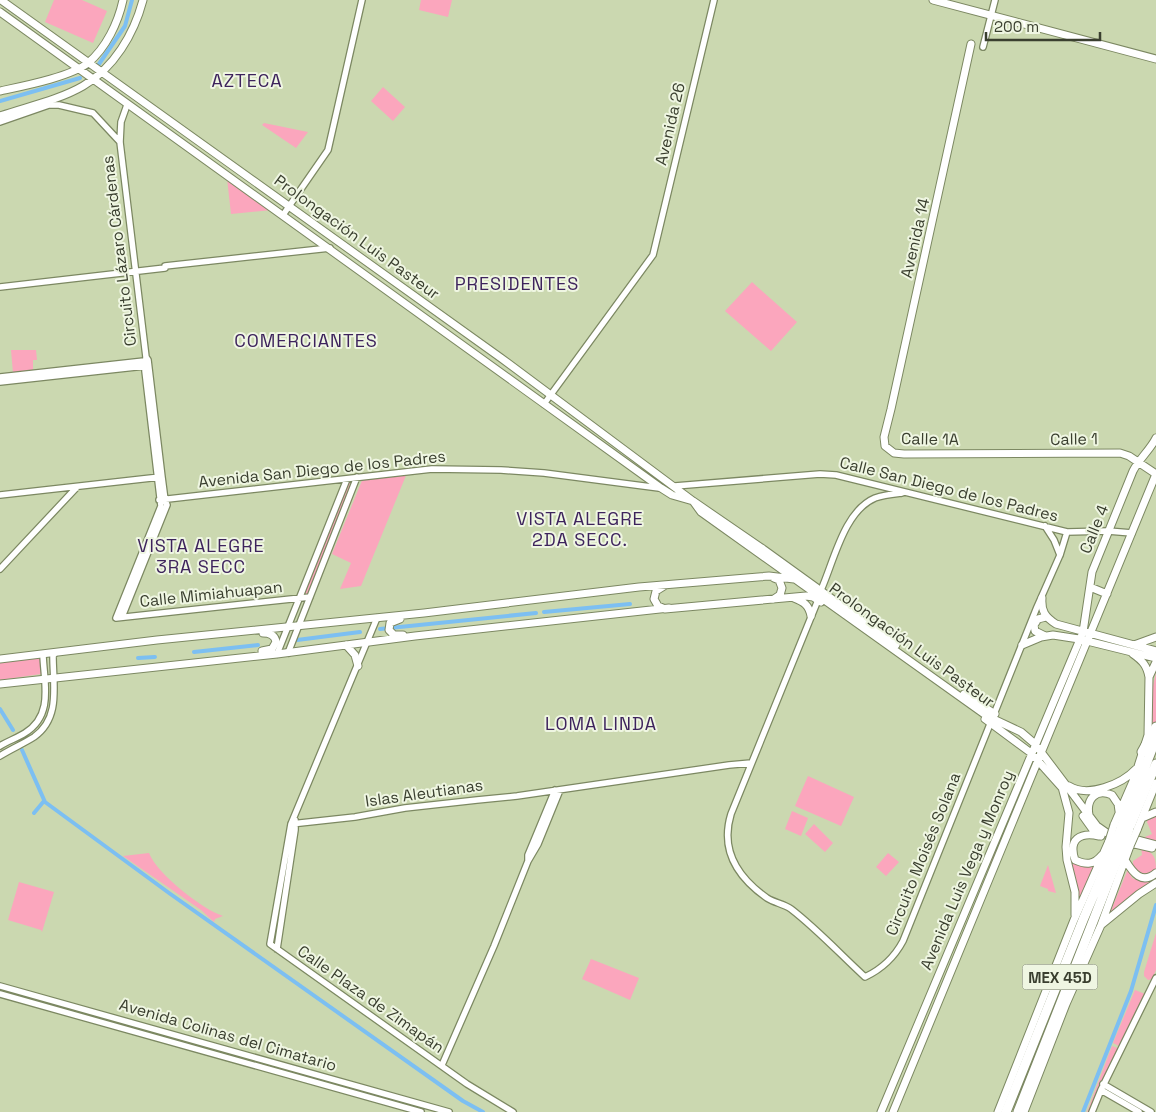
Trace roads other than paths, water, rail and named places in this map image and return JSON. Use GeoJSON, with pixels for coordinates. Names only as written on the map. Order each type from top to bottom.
{"type":"FeatureCollection","features":[{"type":"Feature","properties":{"kind":"highway"},"geometry":{"type":"LineString","coordinates":[[1142,752],[1156,727]]}},
{"type":"Feature","properties":{"kind":"highway","name":"MEX 45D"},"geometry":{"type":"LineString","coordinates":[[1018,1112],[1125,828],[1156,739]]}},
{"type":"Feature","properties":{"kind":"highway","name":"MEX 45D"},"geometry":{"type":"LineString","coordinates":[[1125,828],[1156,764]]}},
{"type":"Feature","properties":{"kind":"highway","name":"MEX 45D"},"geometry":{"type":"LineString","coordinates":[[1001,1110],[1078,920],[1119,843]]}},
{"type":"Feature","properties":{"kind":"highway"},"geometry":{"type":"LineString","coordinates":[[1048,988],[1078,920]]}},
{"type":"Feature","properties":{"kind":"main road","name":"Prolongación Luis Pasteur"},"geometry":{"type":"LineString","coordinates":[[1,0],[551,394],[693,501],[821,590],[960,691],[994,717],[1031,753],[1063,785],[1101,830],[1156,844]]}},
{"type":"Feature","properties":{"kind":"main road"},"geometry":{"type":"LineString","coordinates":[[0,91],[30,85],[77,70],[88,62],[98,52],[114,27],[123,0]]}},
{"type":"Feature","properties":{"kind":"main road"},"geometry":{"type":"LineString","coordinates":[[0,116],[52,102],[103,72],[126,42],[137,20],[143,0]]}},
{"type":"Feature","properties":{"kind":"main road"},"geometry":{"type":"LineString","coordinates":[[932,0],[1156,59]]}},
{"type":"Feature","properties":{"kind":"main road","name":"Prolongación Luis Pasteur"},"geometry":{"type":"LineString","coordinates":[[0,12],[77,70],[330,248],[672,496],[693,501],[701,512],[994,717]]}},
{"type":"Feature","properties":{"kind":"main road"},"geometry":{"type":"LineString","coordinates":[[33,36],[39,27]]}},
{"type":"Feature","properties":{"kind":"main road","name":"Avenida 14"},"geometry":{"type":"LineString","coordinates":[[884,437],[971,44]]}},
{"type":"Feature","properties":{"kind":"main road"},"geometry":{"type":"LineString","coordinates":[[108,91],[110,84],[115,81]]}},
{"type":"Feature","properties":{"kind":"main road","name":"Calle 1A"},"geometry":{"type":"LineString","coordinates":[[884,437],[883,442],[889,450],[904,454],[986,454]]}},
{"type":"Feature","properties":{"kind":"main road","name":"Calle 4"},"geometry":{"type":"LineString","coordinates":[[1087,633],[1092,572],[1138,461],[1156,438]]}},
{"type":"Feature","properties":{"kind":"main road","name":"Calle 1"},"geometry":{"type":"LineString","coordinates":[[986,454],[1120,453],[1138,461],[1156,474]]}},
{"type":"Feature","properties":{"kind":"main road","name":"Calle 4"},"geometry":{"type":"LineString","coordinates":[[1083,640],[1107,594],[1156,474]]}},
{"type":"Feature","properties":{"kind":"main road"},"geometry":{"type":"LineString","coordinates":[[0,659],[157,640],[424,613],[639,587],[772,577],[789,577],[797,580]]}},
{"type":"Feature","properties":{"kind":"main road"},"geometry":{"type":"LineString","coordinates":[[772,577],[779,580],[782,588],[780,595],[774,599]]}},
{"type":"Feature","properties":{"kind":"main road"},"geometry":{"type":"LineString","coordinates":[[665,586],[656,591],[654,599],[661,608],[670,608]]}},
{"type":"Feature","properties":{"kind":"main road"},"geometry":{"type":"LineString","coordinates":[[1090,587],[1107,594]]}},
{"type":"Feature","properties":{"kind":"main road","name":"Prolongación Luis Pasteur"},"geometry":{"type":"LineString","coordinates":[[793,598],[809,596],[818,600],[994,717],[1021,732],[1035,744],[1093,830],[1101,836]]}},
{"type":"Feature","properties":{"kind":"main road"},"geometry":{"type":"LineString","coordinates":[[0,684],[288,653],[415,636],[670,608],[774,599],[793,598],[804,602],[810,608],[811,616]]}},
{"type":"Feature","properties":{"kind":"main road"},"geometry":{"type":"LineString","coordinates":[[1035,631],[1034,625],[1042,618],[1042,598]]}},
{"type":"Feature","properties":{"kind":"main road"},"geometry":{"type":"LineString","coordinates":[[415,636],[394,635],[389,628],[395,620],[424,613]]}},
{"type":"Feature","properties":{"kind":"main road"},"geometry":{"type":"LineString","coordinates":[[1156,651],[1131,648],[1083,640],[1045,636],[1031,628],[1031,623],[1033,620],[1042,618],[1131,648],[1156,658]]}},
{"type":"Feature","properties":{"kind":"main road"},"geometry":{"type":"LineString","coordinates":[[222,660],[237,654],[268,651],[272,649],[276,642],[273,635],[268,633],[239,636],[224,634]]}},
{"type":"Feature","properties":{"kind":"main road"},"geometry":{"type":"LineString","coordinates":[[1022,645],[1045,636]]}},
{"type":"Feature","properties":{"kind":"main road"},"geometry":{"type":"LineString","coordinates":[[1131,648],[1156,636]]}},
{"type":"Feature","properties":{"kind":"main road","name":"Avenida Luis Vega y Monroy"},"geometry":{"type":"LineString","coordinates":[[881,1112],[1031,753],[1083,640]]}},
{"type":"Feature","properties":{"kind":"main road","name":"Avenida Luis Vega y Monroy"},"geometry":{"type":"LineString","coordinates":[[893,1112],[1063,700],[1083,640]]}},
{"type":"Feature","properties":{"kind":"main road"},"geometry":{"type":"LineString","coordinates":[[346,645],[353,651],[358,666]]}},
{"type":"Feature","properties":{"kind":"main road"},"geometry":{"type":"LineString","coordinates":[[1120,810],[1142,752],[1149,726],[1150,677],[1143,661],[1131,648]]}},
{"type":"Feature","properties":{"kind":"main road"},"geometry":{"type":"LineString","coordinates":[[1150,677],[1156,662]]}},
{"type":"Feature","properties":{"kind":"main road"},"geometry":{"type":"LineString","coordinates":[[1055,698],[1063,700]]}},
{"type":"Feature","properties":{"kind":"main road"},"geometry":{"type":"LineString","coordinates":[[1063,785],[1077,790],[1096,789],[1125,780],[1136,769]]}},
{"type":"Feature","properties":{"kind":"main road"},"geometry":{"type":"LineString","coordinates":[[1142,818],[1156,783]]}},
{"type":"Feature","properties":{"kind":"main road"},"geometry":{"type":"LineString","coordinates":[[1063,785],[1068,812],[1066,860],[1075,892],[1078,920]]}},
{"type":"Feature","properties":{"kind":"main road"},"geometry":{"type":"LineString","coordinates":[[1090,818],[1089,802],[1094,794],[1100,792],[1112,795],[1118,804],[1125,828],[1119,843],[1105,851],[1094,862],[1085,864],[1075,860],[1073,845],[1080,836],[1089,834],[1101,836],[1148,847],[1156,851]]}},
{"type":"Feature","properties":{"kind":"main road"},"geometry":{"type":"LineString","coordinates":[[1125,828],[1156,812]]}},
{"type":"Feature","properties":{"kind":"main road"},"geometry":{"type":"LineString","coordinates":[[1119,843],[1125,860],[1132,871],[1138,876],[1146,878],[1156,873]]}},
{"type":"Feature","properties":{"kind":"main road"},"geometry":{"type":"LineString","coordinates":[[1078,920],[1105,851]]}},
{"type":"Feature","properties":{"kind":"main road"},"geometry":{"type":"LineString","coordinates":[[1024,1112],[1066,1004],[1101,925],[1125,860]]}},
{"type":"Feature","properties":{"kind":"main road"},"geometry":{"type":"LineString","coordinates":[[985,864],[994,867]]}},
{"type":"Feature","properties":{"kind":"main road"},"geometry":{"type":"LineString","coordinates":[[1101,925],[1139,894],[1156,883]]}},
{"type":"Feature","properties":{"kind":"main road"},"geometry":{"type":"LineString","coordinates":[[958,927],[968,931]]}},
{"type":"Feature","properties":{"kind":"main road"},"geometry":{"type":"LineString","coordinates":[[1001,1110],[1048,988]]}},
{"type":"Feature","properties":{"kind":"street"},"geometry":{"type":"LineString","coordinates":[[282,214],[327,153],[360,0]]}},
{"type":"Feature","properties":{"kind":"street","name":"Avenida 26"},"geometry":{"type":"LineString","coordinates":[[551,394],[653,255],[714,0]]}},
{"type":"Feature","properties":{"kind":"street"},"geometry":{"type":"LineString","coordinates":[[983,47],[995,0]]}},
{"type":"Feature","properties":{"kind":"street"},"geometry":{"type":"LineString","coordinates":[[0,122],[52,102]]}},
{"type":"Feature","properties":{"kind":"street","name":"Circuito Lázaro Cárdenas"},"geometry":{"type":"LineString","coordinates":[[52,102],[93,113],[120,142]]}},
{"type":"Feature","properties":{"kind":"street","name":"Circuito Lázaro Cárdenas"},"geometry":{"type":"LineString","coordinates":[[127,104],[122,122],[120,142],[162,500]]}},
{"type":"Feature","properties":{"kind":"street"},"geometry":{"type":"LineString","coordinates":[[0,287],[330,248]]}},
{"type":"Feature","properties":{"kind":"street"},"geometry":{"type":"LineString","coordinates":[[0,377],[145,361]]}},
{"type":"Feature","properties":{"kind":"street"},"geometry":{"type":"LineString","coordinates":[[0,382],[145,361]]}},
{"type":"Feature","properties":{"kind":"street"},"geometry":{"type":"LineString","coordinates":[[544,404],[551,394]]}},
{"type":"Feature","properties":{"kind":"street","name":"Avenida San Diego de los Padres"},"geometry":{"type":"LineString","coordinates":[[162,500],[432,469],[544,473],[661,488]]}},
{"type":"Feature","properties":{"kind":"street","name":"Calle San Diego de los Padres"},"geometry":{"type":"LineString","coordinates":[[675,486],[820,474],[836,475],[1067,532],[1108,531],[1132,533]]}},
{"type":"Feature","properties":{"kind":"street"},"geometry":{"type":"LineString","coordinates":[[0,495],[159,477]]}},
{"type":"Feature","properties":{"kind":"street"},"geometry":{"type":"LineString","coordinates":[[288,653],[357,478]]}},
{"type":"Feature","properties":{"kind":"street"},"geometry":{"type":"LineString","coordinates":[[277,654],[348,479]]}},
{"type":"Feature","properties":{"kind":"street"},"geometry":{"type":"LineString","coordinates":[[0,569],[77,486]]}},
{"type":"Feature","properties":{"kind":"street"},"geometry":{"type":"LineString","coordinates":[[821,590],[847,525],[861,507],[875,498],[907,492]]}},
{"type":"Feature","properties":{"kind":"street","name":"Calle Mimiahuapan"},"geometry":{"type":"LineString","coordinates":[[162,500],[167,504],[119,618],[310,597]]}},
{"type":"Feature","properties":{"kind":"street"},"geometry":{"type":"LineString","coordinates":[[1044,526],[1054,540],[1060,555]]}},
{"type":"Feature","properties":{"kind":"street","name":"Circuito Moisés Solana"},"geometry":{"type":"LineString","coordinates":[[818,600],[728,825],[727,845],[734,863],[754,887],[768,898],[792,910],[865,977],[885,965],[899,948],[1060,555],[1067,532]]}},
{"type":"Feature","properties":{"kind":"street","name":"Calle Plaza de Zimapán"},"geometry":{"type":"LineString","coordinates":[[377,618],[295,814],[270,944],[442,1065],[466,1084],[513,1112]]}},
{"type":"Feature","properties":{"kind":"street"},"geometry":{"type":"LineString","coordinates":[[0,756],[36,735],[46,725],[54,707],[53,656],[55,653]]}},
{"type":"Feature","properties":{"kind":"street"},"geometry":{"type":"LineString","coordinates":[[0,746],[25,733],[39,720],[45,703],[43,654]]}},
{"type":"Feature","properties":{"kind":"street","name":"Islas Aleutianas"},"geometry":{"type":"LineString","coordinates":[[293,823],[517,796],[752,763]]}},
{"type":"Feature","properties":{"kind":"street"},"geometry":{"type":"LineString","coordinates":[[442,1065],[528,861],[538,844],[558,790]]}},
{"type":"Feature","properties":{"kind":"street","name":"Calle Plaza de Zimapán"},"geometry":{"type":"LineString","coordinates":[[277,949],[293,823]]}},
{"type":"Feature","properties":{"kind":"street"},"geometry":{"type":"LineString","coordinates":[[1092,1112],[1102,1087],[1156,978]]}},
{"type":"Feature","properties":{"kind":"street","name":"Avenida Colinas del Cimatario"},"geometry":{"type":"LineString","coordinates":[[0,986],[448,1112]]}},
{"type":"Feature","properties":{"kind":"street"},"geometry":{"type":"LineString","coordinates":[[3,995],[7,988]]}},
{"type":"Feature","properties":{"kind":"street","name":"Avenida Colinas del Cimatario"},"geometry":{"type":"LineString","coordinates":[[3,995],[421,1112]]}},
{"type":"Feature","properties":{"kind":"street"},"geometry":{"type":"LineString","coordinates":[[38,1005],[40,997]]}},
{"type":"Feature","properties":{"kind":"street"},"geometry":{"type":"LineString","coordinates":[[73,1015],[75,1007]]}},
{"type":"Feature","properties":{"kind":"street"},"geometry":{"type":"LineString","coordinates":[[108,1025],[110,1017]]}},
{"type":"Feature","properties":{"kind":"street"},"geometry":{"type":"LineString","coordinates":[[140,1034],[142,1026]]}},
{"type":"Feature","properties":{"kind":"street"},"geometry":{"type":"LineString","coordinates":[[240,1062],[242,1053]]}},
{"type":"Feature","properties":{"kind":"street"},"geometry":{"type":"LineString","coordinates":[[271,1070],[274,1062]]}},
{"type":"Feature","properties":{"kind":"street"},"geometry":{"type":"LineString","coordinates":[[305,1080],[307,1072]]}},
{"type":"Feature","properties":{"kind":"street"},"geometry":{"type":"LineString","coordinates":[[338,1089],[340,1081]]}},
{"type":"Feature","properties":{"kind":"street"},"geometry":{"type":"LineString","coordinates":[[1102,1087],[1139,1112]]}},
{"type":"Feature","properties":{"kind":"street"},"geometry":{"type":"LineString","coordinates":[[1102,1087],[1151,1112]]}},
{"type":"Feature","properties":{"kind":"waterway"},"geometry":{"type":"LineString","coordinates":[[99,64],[125,26],[132,0]]}},
{"type":"Feature","properties":{"kind":"waterway"},"geometry":{"type":"LineString","coordinates":[[0,101],[80,78]]}},
{"type":"Feature","properties":{"kind":"waterway"},"geometry":{"type":"LineString","coordinates":[[544,612],[630,604]]}},
{"type":"Feature","properties":{"kind":"waterway"},"geometry":{"type":"LineString","coordinates":[[380,629],[536,613]]}},
{"type":"Feature","properties":{"kind":"waterway"},"geometry":{"type":"LineString","coordinates":[[297,640],[360,632]]}},
{"type":"Feature","properties":{"kind":"waterway"},"geometry":{"type":"LineString","coordinates":[[194,652],[258,645]]}},
{"type":"Feature","properties":{"kind":"waterway"},"geometry":{"type":"LineString","coordinates":[[138,658],[155,657]]}},
{"type":"Feature","properties":{"kind":"waterway"},"geometry":{"type":"LineString","coordinates":[[0,709],[13,730]]}},
{"type":"Feature","properties":{"kind":"waterway"},"geometry":{"type":"LineString","coordinates":[[22,750],[45,802],[169,893],[463,1101],[483,1112]]}},
{"type":"Feature","properties":{"kind":"waterway"},"geometry":{"type":"LineString","coordinates":[[34,813],[44,801]]}},
{"type":"Feature","properties":{"kind":"waterway"},"geometry":{"type":"LineString","coordinates":[[1083,1112],[1131,991],[1156,905]]}},
{"type":"Feature","properties":{"kind":"district","name":"AZTECA"},"geometry":{"type":"Point","coordinates":[247,80]}},
{"type":"Feature","properties":{"kind":"district","name":"PRESIDENTES"},"geometry":{"type":"Point","coordinates":[517,283]}},
{"type":"Feature","properties":{"kind":"district","name":"COMERCIANTES"},"geometry":{"type":"Point","coordinates":[306,340]}},
{"type":"Feature","properties":{"kind":"district","name":"VISTA ALEGRE 2DA SECC."},"geometry":{"type":"Point","coordinates":[580,528]}},
{"type":"Feature","properties":{"kind":"district","name":"VISTA ALEGRE 3RA SECC"},"geometry":{"type":"Point","coordinates":[201,555]}},
{"type":"Feature","properties":{"kind":"district","name":"LOMA LINDA"},"geometry":{"type":"Point","coordinates":[601,723]}}]}
